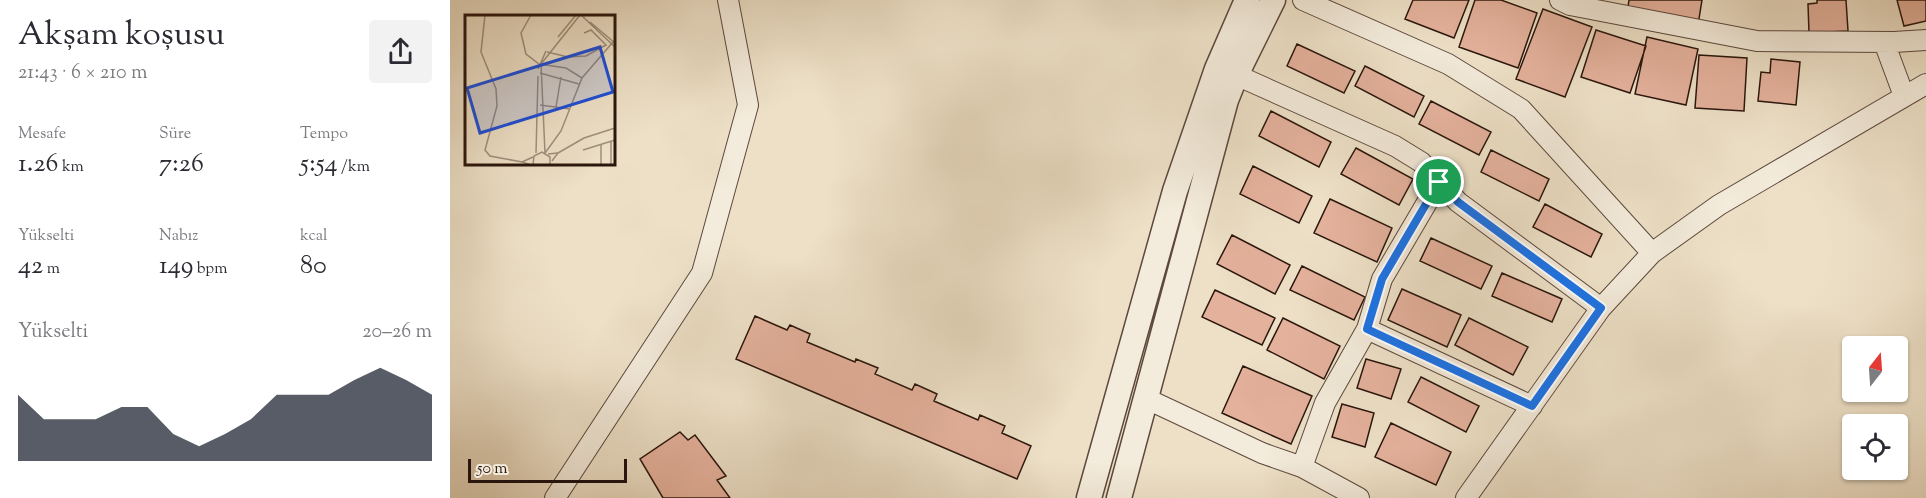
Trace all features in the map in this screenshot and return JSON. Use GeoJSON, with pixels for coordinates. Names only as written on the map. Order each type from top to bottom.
{"type":"FeatureCollection","features":[{"type":"Feature","properties":{"kind":"street"},"geometry":{"type":"LineString","coordinates":[[555,498],[702,273],[748,105],[728,0]]}},
{"type":"Feature","properties":{"kind":"street"},"geometry":{"type":"LineString","coordinates":[[1089,498],[1174,191],[1217,69],[1247,0]]}},
{"type":"Feature","properties":{"kind":"street"},"geometry":{"type":"LineString","coordinates":[[1119,498],[1226,100],[1273,0]]}},
{"type":"Feature","properties":{"kind":"street"},"geometry":{"type":"LineString","coordinates":[[1303,0],[1448,64],[1521,109],[1652,253]]}},
{"type":"Feature","properties":{"kind":"street"},"geometry":{"type":"LineString","coordinates":[[1560,0],[1570,5],[1758,41],[1926,40]]}},
{"type":"Feature","properties":{"kind":"street"},"geometry":{"type":"LineString","coordinates":[[1884,42],[1904,96]]}},
{"type":"Feature","properties":{"kind":"street"},"geometry":{"type":"LineString","coordinates":[[1236,75],[1395,146],[1421,162],[1458,202],[1601,308]]}},
{"type":"Feature","properties":{"kind":"street"},"geometry":{"type":"LineString","coordinates":[[1466,498],[1601,308],[1652,253],[1719,205],[1926,84]]}},
{"type":"Feature","properties":{"kind":"street"},"geometry":{"type":"LineString","coordinates":[[1302,467],[1325,403],[1367,329],[1382,279],[1439,182]]}},
{"type":"Feature","properties":{"kind":"street"},"geometry":{"type":"LineString","coordinates":[[1367,329],[1532,406]]}},
{"type":"Feature","properties":{"kind":"street"},"geometry":{"type":"LineString","coordinates":[[1147,399],[1262,453],[1302,467],[1359,498]]}},
{"type":"Feature","properties":{"kind":"building"},"geometry":{"type":"Polygon","coordinates":[[[1413,0],[1469,0],[1454,38],[1405,19],[1413,0]]]}},
{"type":"Feature","properties":{"kind":"building"},"geometry":{"type":"Polygon","coordinates":[[[1475,0],[1501,0],[1537,13],[1518,68],[1459,47],[1475,0]]]}},
{"type":"Feature","properties":{"kind":"building"},"geometry":{"type":"Polygon","coordinates":[[[1629,0],[1702,0],[1698,25],[1627,14],[1629,0]]]}},
{"type":"Feature","properties":{"kind":"building"},"geometry":{"type":"Polygon","coordinates":[[[1817,0],[1846,0],[1848,31],[1809,33],[1808,4],[1817,3],[1817,0]]]}},
{"type":"Feature","properties":{"kind":"building"},"geometry":{"type":"Polygon","coordinates":[[[1897,0],[1926,0],[1926,21],[1904,26],[1897,0]]]}},
{"type":"Feature","properties":{"kind":"building"},"geometry":{"type":"Polygon","coordinates":[[[1543,9],[1592,27],[1565,97],[1516,79],[1543,9]]]}},
{"type":"Feature","properties":{"kind":"building"},"geometry":{"type":"Polygon","coordinates":[[[1596,30],[1646,46],[1630,93],[1581,77],[1596,30]]]}},
{"type":"Feature","properties":{"kind":"building"},"geometry":{"type":"Polygon","coordinates":[[[1647,37],[1698,49],[1686,105],[1635,94],[1647,37]]]}},
{"type":"Feature","properties":{"kind":"building"},"geometry":{"type":"Polygon","coordinates":[[[1297,44],[1355,71],[1344,93],[1287,66],[1297,44]]]}},
{"type":"Feature","properties":{"kind":"building"},"geometry":{"type":"Polygon","coordinates":[[[1699,55],[1747,58],[1744,111],[1695,108],[1699,55]]]}},
{"type":"Feature","properties":{"kind":"building"},"geometry":{"type":"Polygon","coordinates":[[[1771,59],[1800,62],[1796,105],[1758,101],[1761,72],[1770,73],[1771,59]]]}},
{"type":"Feature","properties":{"kind":"building"},"geometry":{"type":"Polygon","coordinates":[[[1365,66],[1424,96],[1414,117],[1355,86],[1365,66]]]}},
{"type":"Feature","properties":{"kind":"building"},"geometry":{"type":"Polygon","coordinates":[[[1431,101],[1491,132],[1479,155],[1419,124],[1431,101]]]}},
{"type":"Feature","properties":{"kind":"building"},"geometry":{"type":"Polygon","coordinates":[[[1271,111],[1331,142],[1319,167],[1259,136],[1271,111]]]}},
{"type":"Feature","properties":{"kind":"building"},"geometry":{"type":"Polygon","coordinates":[[[1356,148],[1413,179],[1399,205],[1341,174],[1356,148]]]}},
{"type":"Feature","properties":{"kind":"building"},"geometry":{"type":"Polygon","coordinates":[[[1491,150],[1549,179],[1539,201],[1481,172],[1491,150]]]}},
{"type":"Feature","properties":{"kind":"building"},"geometry":{"type":"Polygon","coordinates":[[[1253,166],[1312,196],[1299,223],[1240,194],[1253,166]]]}},
{"type":"Feature","properties":{"kind":"building"},"geometry":{"type":"Polygon","coordinates":[[[1330,199],[1392,228],[1377,262],[1314,233],[1330,199]]]}},
{"type":"Feature","properties":{"kind":"building"},"geometry":{"type":"Polygon","coordinates":[[[1545,204],[1602,234],[1591,257],[1533,227],[1545,204]]]}},
{"type":"Feature","properties":{"kind":"building"},"geometry":{"type":"Polygon","coordinates":[[[1232,235],[1290,265],[1275,294],[1217,264],[1232,235]]]}},
{"type":"Feature","properties":{"kind":"building"},"geometry":{"type":"Polygon","coordinates":[[[1431,238],[1492,266],[1481,289],[1420,261],[1431,238]]]}},
{"type":"Feature","properties":{"kind":"building"},"geometry":{"type":"Polygon","coordinates":[[[1302,266],[1365,297],[1354,320],[1290,290],[1302,266]]]}},
{"type":"Feature","properties":{"kind":"building"},"geometry":{"type":"Polygon","coordinates":[[[1502,273],[1562,299],[1552,322],[1492,296],[1502,273]]]}},
{"type":"Feature","properties":{"kind":"building"},"geometry":{"type":"Polygon","coordinates":[[[1402,289],[1461,315],[1447,347],[1388,320],[1402,289]]]}},
{"type":"Feature","properties":{"kind":"building"},"geometry":{"type":"Polygon","coordinates":[[[1215,290],[1275,318],[1262,345],[1202,317],[1215,290]]]}},
{"type":"Feature","properties":{"kind":"building"},"geometry":{"type":"Polygon","coordinates":[[[755,316],[787,330],[790,325],[810,334],[807,342],[855,362],[856,359],[878,368],[875,374],[912,390],[915,384],[937,394],[934,401],[978,420],[980,415],[1005,426],[1002,433],[1031,446],[1017,479],[736,359],[755,316]]]}},
{"type":"Feature","properties":{"kind":"building"},"geometry":{"type":"Polygon","coordinates":[[[1283,318],[1340,346],[1324,379],[1267,350],[1283,318]]]}},
{"type":"Feature","properties":{"kind":"building"},"geometry":{"type":"Polygon","coordinates":[[[1469,318],[1528,347],[1513,375],[1455,345],[1469,318]]]}},
{"type":"Feature","properties":{"kind":"building"},"geometry":{"type":"Polygon","coordinates":[[[1366,359],[1401,369],[1391,399],[1357,388],[1366,359]]]}},
{"type":"Feature","properties":{"kind":"building"},"geometry":{"type":"Polygon","coordinates":[[[1243,366],[1312,396],[1291,444],[1222,413],[1243,366]]]}},
{"type":"Feature","properties":{"kind":"building"},"geometry":{"type":"Polygon","coordinates":[[[1421,377],[1479,406],[1466,432],[1408,402],[1421,377]]]}},
{"type":"Feature","properties":{"kind":"building"},"geometry":{"type":"Polygon","coordinates":[[[1342,404],[1374,413],[1365,447],[1332,437],[1342,404]]]}},
{"type":"Feature","properties":{"kind":"building"},"geometry":{"type":"Polygon","coordinates":[[[1391,423],[1451,452],[1436,485],[1375,457],[1391,423]]]}},
{"type":"Feature","properties":{"kind":"building"},"geometry":{"type":"Polygon","coordinates":[[[680,432],[688,440],[695,435],[726,476],[717,480],[730,498],[663,498],[640,459],[680,432]]]}},
{"type":"Feature","properties":{"kind":"route"},"geometry":{"type":"LineString","coordinates":[[1439,182],[1458,202],[1601,308],[1532,406],[1367,329],[1382,279],[1439,182]]}}]}
